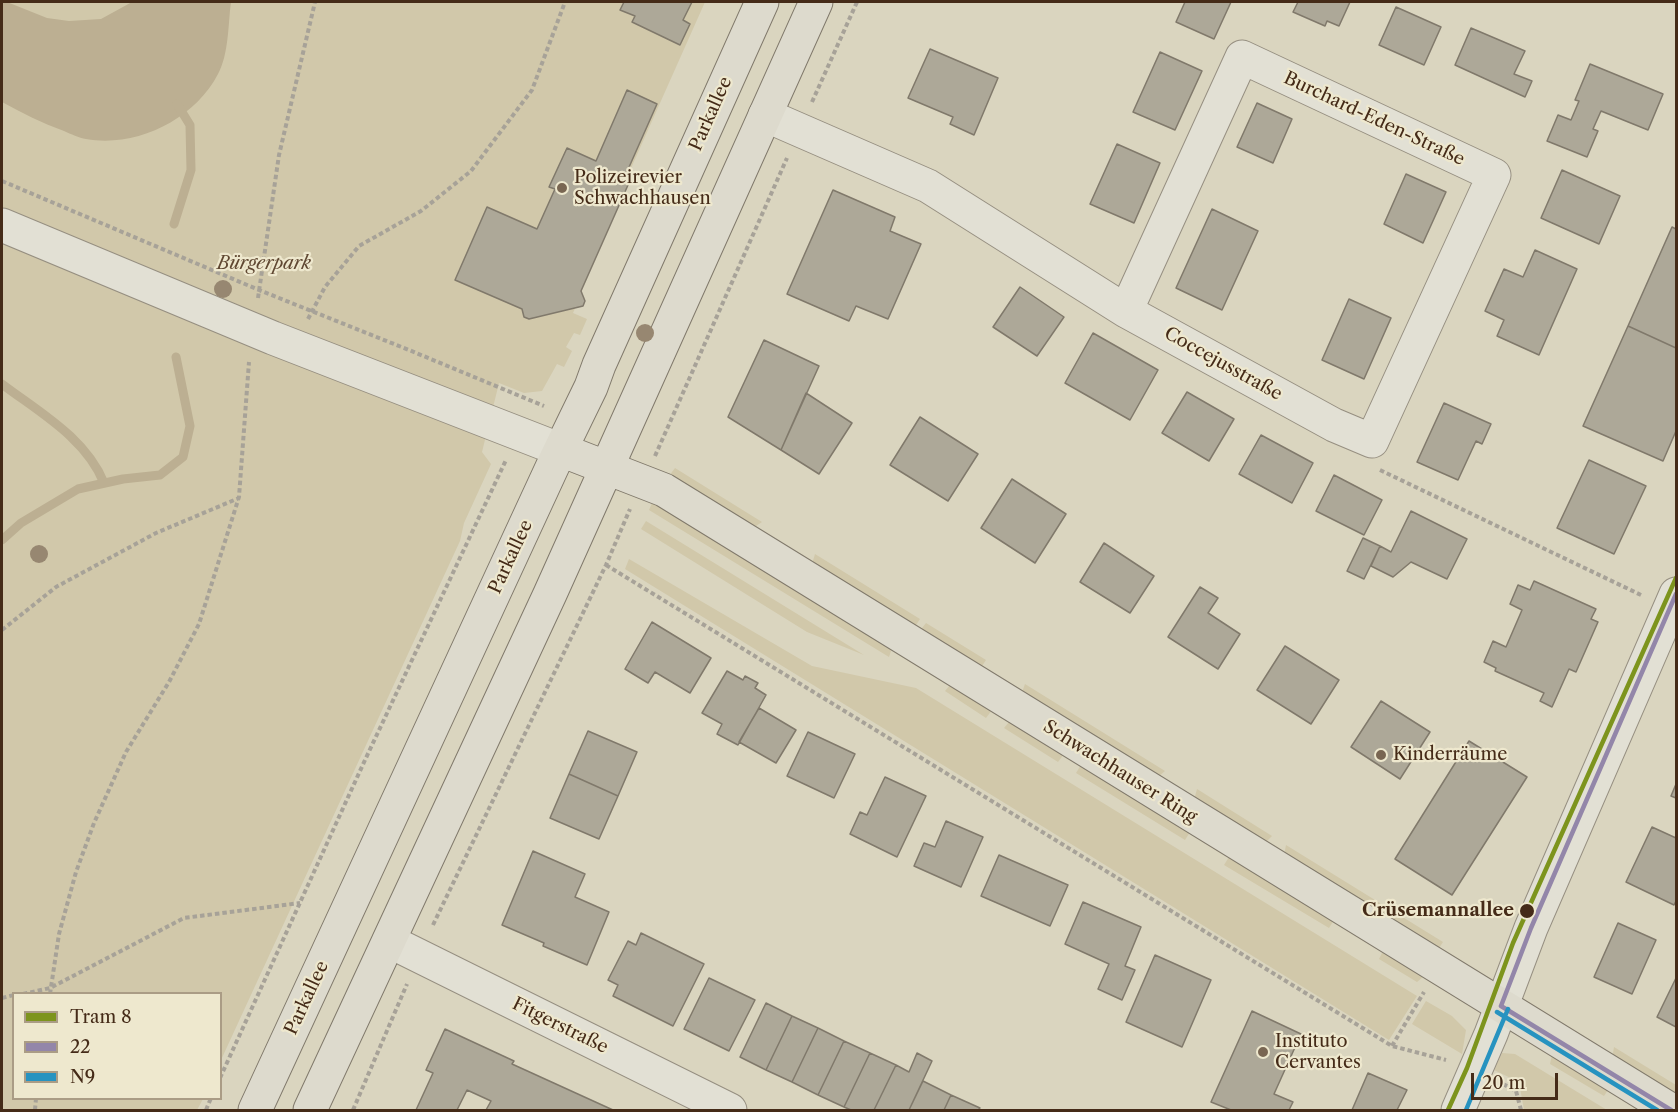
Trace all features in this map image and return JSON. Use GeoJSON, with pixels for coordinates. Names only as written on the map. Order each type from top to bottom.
{"type":"FeatureCollection","features":[{"type":"Feature","properties":{"kind":"main road","name":"Parkallee"},"geometry":{"type":"LineString","coordinates":[[255,1110],[591,387],[613,333],[762,2]]}},
{"type":"Feature","properties":{"kind":"main road"},"geometry":{"type":"LineString","coordinates":[[310,1110],[550,594],[816,2]]}},
{"type":"Feature","properties":{"kind":"main road","name":"Schwachhauser Ring"},"geometry":{"type":"LineString","coordinates":[[561,450],[664,490],[1671,1110]]}},
{"type":"Feature","properties":{"kind":"street","name":"Burchard-Eden-Straße"},"geometry":{"type":"LineString","coordinates":[[1126,311],[1242,57],[1494,175],[1372,441]]}},
{"type":"Feature","properties":{"kind":"street","name":"Coccejusstraße"},"geometry":{"type":"LineString","coordinates":[[765,115],[928,186],[1126,311],[1334,425],[1372,441]]}},
{"type":"Feature","properties":{"kind":"street"},"geometry":{"type":"LineString","coordinates":[[2,225],[297,348],[561,450]]}},
{"type":"Feature","properties":{"kind":"street"},"geometry":{"type":"LineString","coordinates":[[1458,1110],[1531,928],[1673,602]]}},
{"type":"Feature","properties":{"kind":"street","name":"Fitgerstraße"},"geometry":{"type":"LineString","coordinates":[[389,941],[730,1110]]}},
{"type":"Feature","properties":{"kind":"path"},"geometry":{"type":"LineString","coordinates":[[50,991],[59,934],[70,893],[94,823],[126,752],[169,682],[199,624],[239,497],[248,372],[279,155],[315,2]]}},
{"type":"Feature","properties":{"kind":"path"},"geometry":{"type":"LineString","coordinates":[[297,348],[311,311],[325,287],[359,246],[421,211],[471,171],[532,90],[565,2]]}},
{"type":"Feature","properties":{"kind":"path"},"geometry":{"type":"LineString","coordinates":[[353,1110],[418,956],[606,566],[857,2]]}},
{"type":"Feature","properties":{"kind":"path"},"geometry":{"type":"LineString","coordinates":[[2,181],[259,290],[544,406],[549,398]]}},
{"type":"Feature","properties":{"kind":"path"},"geometry":{"type":"LineString","coordinates":[[222,1074],[506,459],[526,436]]}},
{"type":"Feature","properties":{"kind":"path"},"geometry":{"type":"LineString","coordinates":[[1372,441],[1374,467],[1673,602]]}},
{"type":"Feature","properties":{"kind":"path"},"geometry":{"type":"LineString","coordinates":[[2,630],[56,586],[156,533],[239,497]]}},
{"type":"Feature","properties":{"kind":"path"},"geometry":{"type":"LineString","coordinates":[[606,566],[1392,1046],[1454,1062],[1516,1091],[1521,1110]]}},
{"type":"Feature","properties":{"kind":"path"},"geometry":{"type":"LineString","coordinates":[[50,991],[184,918],[300,903]]}},
{"type":"Feature","properties":{"kind":"green space","name":"Bürgerpark"},"geometry":{"type":"Polygon","coordinates":[[[2,2],[705,2],[575,294],[580,297],[573,313],[587,319],[580,335],[574,333],[566,347],[572,351],[564,367],[557,364],[542,391],[524,393],[499,383],[482,452],[491,464],[464,523],[460,541],[222,1058],[222,992],[12,992],[12,1100],[202,1100],[197,1110],[2,1110],[2,2]]]}},
{"type":"Feature","properties":{"kind":"green space"},"geometry":{"type":"Polygon","coordinates":[[[675,468],[762,522],[753,528],[669,476],[675,468]]]}},
{"type":"Feature","properties":{"kind":"green space"},"geometry":{"type":"Polygon","coordinates":[[[652,503],[663,507],[887,644],[891,651],[889,657],[649,510],[652,503]]]}},
{"type":"Feature","properties":{"kind":"green space"},"geometry":{"type":"Polygon","coordinates":[[[646,521],[864,655],[807,632],[641,529],[646,521]]]}},
{"type":"Feature","properties":{"kind":"green space"},"geometry":{"type":"Polygon","coordinates":[[[815,554],[920,619],[914,628],[812,564],[815,554]]]}},
{"type":"Feature","properties":{"kind":"green space"},"geometry":{"type":"Polygon","coordinates":[[[629,559],[812,666],[916,688],[1417,996],[1389,1040],[625,569],[629,559]]]}},
{"type":"Feature","properties":{"kind":"green space"},"geometry":{"type":"Polygon","coordinates":[[[926,623],[986,660],[980,669],[919,632],[926,623]]]}},
{"type":"Feature","properties":{"kind":"green space"},"geometry":{"type":"Polygon","coordinates":[[[1025,684],[1165,771],[1158,777],[1021,695],[1025,684]]]}},
{"type":"Feature","properties":{"kind":"green space"},"geometry":{"type":"Polygon","coordinates":[[[950,685],[992,710],[986,718],[945,691],[950,685]]]}},
{"type":"Feature","properties":{"kind":"green space"},"geometry":{"type":"Polygon","coordinates":[[[1009,722],[1064,754],[1058,762],[1004,728],[1009,722]]]}},
{"type":"Feature","properties":{"kind":"green space"},"geometry":{"type":"Polygon","coordinates":[[[1081,765],[1190,832],[1185,840],[1076,773],[1081,765]]]}},
{"type":"Feature","properties":{"kind":"green space"},"geometry":{"type":"Polygon","coordinates":[[[1197,789],[1272,836],[1264,844],[1194,800],[1197,789]]]}},
{"type":"Feature","properties":{"kind":"green space"},"geometry":{"type":"Polygon","coordinates":[[[1286,845],[1443,942],[1437,951],[1284,855],[1286,845]]]}},
{"type":"Feature","properties":{"kind":"green space"},"geometry":{"type":"Polygon","coordinates":[[[1229,857],[1334,920],[1329,928],[1224,865],[1229,857]]]}},
{"type":"Feature","properties":{"kind":"green space"},"geometry":{"type":"Polygon","coordinates":[[[1383,951],[1423,977],[1417,982],[1379,959],[1383,951]]]}},
{"type":"Feature","properties":{"kind":"green space"},"geometry":{"type":"Polygon","coordinates":[[[1426,1001],[1452,1016],[1466,1030],[1462,1054],[1412,1024],[1426,1001]]]}},
{"type":"Feature","properties":{"kind":"green space"},"geometry":{"type":"Polygon","coordinates":[[[1614,1047],[1676,1085],[1676,1094],[1612,1059],[1614,1047]]]}},
{"type":"Feature","properties":{"kind":"green space"},"geometry":{"type":"Polygon","coordinates":[[[1502,1053],[1515,1054],[1607,1110],[1524,1110],[1519,1082],[1494,1070],[1502,1053]]]}},
{"type":"Feature","properties":{"kind":"green space"},"geometry":{"type":"Polygon","coordinates":[[[1552,1055],[1608,1090],[1604,1096],[1550,1064],[1552,1055]]]}},
{"type":"Feature","properties":{"kind":"shaded area"},"geometry":{"type":"Polygon","coordinates":[[[2,2],[47,18],[69,21],[101,19],[132,2],[231,2],[228,39],[222,66],[207,90],[194,105],[162,127],[143,135],[105,141],[75,136],[2,102],[2,2]]]}},
{"type":"Feature","properties":{"kind":"building"},"geometry":{"type":"Polygon","coordinates":[[[624,2],[692,2],[683,20],[690,24],[680,45],[632,22],[635,16],[620,10],[624,2]]]}},
{"type":"Feature","properties":{"kind":"building"},"geometry":{"type":"Polygon","coordinates":[[[1185,2],[1231,2],[1214,39],[1176,22],[1185,2]]]}},
{"type":"Feature","properties":{"kind":"building"},"geometry":{"type":"Polygon","coordinates":[[[1298,2],[1350,2],[1339,26],[1327,21],[1325,26],[1293,12],[1298,2]]]}},
{"type":"Feature","properties":{"kind":"building"},"geometry":{"type":"Polygon","coordinates":[[[1396,7],[1441,27],[1424,65],[1379,45],[1396,7]]]}},
{"type":"Feature","properties":{"kind":"building"},"geometry":{"type":"Polygon","coordinates":[[[1471,28],[1525,51],[1514,74],[1532,81],[1525,97],[1455,65],[1471,28]]]}},
{"type":"Feature","properties":{"kind":"building"},"geometry":{"type":"Polygon","coordinates":[[[930,49],[998,78],[974,135],[950,124],[953,117],[908,98],[930,49]]]}},
{"type":"Feature","properties":{"kind":"building"},"geometry":{"type":"Polygon","coordinates":[[[1160,52],[1202,71],[1175,130],[1133,112],[1160,52]]]}},
{"type":"Feature","properties":{"kind":"building"},"geometry":{"type":"Polygon","coordinates":[[[1590,64],[1663,94],[1648,130],[1601,111],[1593,129],[1598,131],[1587,157],[1547,141],[1558,115],[1571,120],[1579,101],[1575,100],[1590,64]]]}},
{"type":"Feature","properties":{"kind":"building"},"geometry":{"type":"Polygon","coordinates":[[[627,90],[657,104],[626,174],[632,176],[581,291],[585,301],[583,306],[529,319],[524,317],[522,309],[455,280],[487,207],[537,229],[555,189],[549,187],[567,148],[596,161],[627,90]]]}},
{"type":"Feature","properties":{"kind":"building"},"geometry":{"type":"Polygon","coordinates":[[[1257,103],[1292,119],[1273,163],[1237,147],[1257,103]]]}},
{"type":"Feature","properties":{"kind":"building"},"geometry":{"type":"Polygon","coordinates":[[[1117,144],[1160,163],[1134,223],[1090,204],[1117,144]]]}},
{"type":"Feature","properties":{"kind":"building"},"geometry":{"type":"Polygon","coordinates":[[[1562,170],[1620,196],[1599,244],[1541,218],[1562,170]]]}},
{"type":"Feature","properties":{"kind":"building"},"geometry":{"type":"Polygon","coordinates":[[[1406,174],[1446,192],[1423,243],[1384,224],[1406,174]]]}},
{"type":"Feature","properties":{"kind":"building"},"geometry":{"type":"Polygon","coordinates":[[[833,190],[895,217],[890,231],[921,244],[888,319],[856,306],[849,321],[787,294],[833,190]]]}},
{"type":"Feature","properties":{"kind":"building"},"geometry":{"type":"Polygon","coordinates":[[[1212,209],[1258,231],[1222,310],[1176,288],[1212,209]]]}},
{"type":"Feature","properties":{"kind":"building"},"geometry":{"type":"Polygon","coordinates":[[[1672,227],[1676,229],[1676,348],[1628,326],[1672,227]]]}},
{"type":"Feature","properties":{"kind":"building"},"geometry":{"type":"Polygon","coordinates":[[[1535,250],[1577,269],[1539,355],[1497,336],[1504,320],[1485,311],[1504,269],[1523,277],[1535,250]]]}},
{"type":"Feature","properties":{"kind":"building"},"geometry":{"type":"Polygon","coordinates":[[[1020,287],[1064,317],[1037,356],[993,327],[1020,287]]]}},
{"type":"Feature","properties":{"kind":"building"},"geometry":{"type":"Polygon","coordinates":[[[1349,299],[1391,318],[1364,379],[1322,360],[1349,299]]]}},
{"type":"Feature","properties":{"kind":"building"},"geometry":{"type":"Polygon","coordinates":[[[1628,326],[1676,348],[1676,431],[1663,461],[1583,426],[1628,326]]]}},
{"type":"Feature","properties":{"kind":"building"},"geometry":{"type":"Polygon","coordinates":[[[1093,333],[1158,370],[1130,420],[1065,383],[1093,333]]]}},
{"type":"Feature","properties":{"kind":"building"},"geometry":{"type":"Polygon","coordinates":[[[764,340],[819,366],[781,450],[728,417],[764,340]]]}},
{"type":"Feature","properties":{"kind":"building"},"geometry":{"type":"Polygon","coordinates":[[[1187,392],[1234,419],[1209,461],[1162,433],[1187,392]]]}},
{"type":"Feature","properties":{"kind":"building"},"geometry":{"type":"Polygon","coordinates":[[[806,393],[852,423],[819,474],[781,450],[806,393]]]}},
{"type":"Feature","properties":{"kind":"building"},"geometry":{"type":"Polygon","coordinates":[[[1444,403],[1491,424],[1482,444],[1476,441],[1458,480],[1417,462],[1444,403]]]}},
{"type":"Feature","properties":{"kind":"building"},"geometry":{"type":"Polygon","coordinates":[[[920,417],[978,454],[948,501],[890,465],[920,417]]]}},
{"type":"Feature","properties":{"kind":"building"},"geometry":{"type":"Polygon","coordinates":[[[1261,435],[1313,463],[1292,503],[1239,474],[1261,435]]]}},
{"type":"Feature","properties":{"kind":"building"},"geometry":{"type":"Polygon","coordinates":[[[1589,460],[1646,486],[1614,554],[1557,528],[1589,460]]]}},
{"type":"Feature","properties":{"kind":"building"},"geometry":{"type":"Polygon","coordinates":[[[1334,475],[1382,500],[1364,535],[1316,511],[1334,475]]]}},
{"type":"Feature","properties":{"kind":"building"},"geometry":{"type":"Polygon","coordinates":[[[1012,479],[1066,514],[1035,563],[981,528],[1012,479]]]}},
{"type":"Feature","properties":{"kind":"building"},"geometry":{"type":"Polygon","coordinates":[[[1411,511],[1467,539],[1447,579],[1411,562],[1393,577],[1371,566],[1380,546],[1391,552],[1411,511]]]}},
{"type":"Feature","properties":{"kind":"building"},"geometry":{"type":"Polygon","coordinates":[[[1363,538],[1380,546],[1364,579],[1347,571],[1363,538]]]}},
{"type":"Feature","properties":{"kind":"building"},"geometry":{"type":"Polygon","coordinates":[[[1104,543],[1154,576],[1130,613],[1080,582],[1104,543]]]}},
{"type":"Feature","properties":{"kind":"building"},"geometry":{"type":"Polygon","coordinates":[[[1534,581],[1596,609],[1591,619],[1598,622],[1576,672],[1569,669],[1552,707],[1540,701],[1544,693],[1495,671],[1496,668],[1484,662],[1493,641],[1506,647],[1522,610],[1510,604],[1518,585],[1530,590],[1534,581]]]}},
{"type":"Feature","properties":{"kind":"building"},"geometry":{"type":"Polygon","coordinates":[[[1200,587],[1218,598],[1208,613],[1240,634],[1218,669],[1168,637],[1200,587]]]}},
{"type":"Feature","properties":{"kind":"building"},"geometry":{"type":"Polygon","coordinates":[[[652,622],[711,658],[690,693],[655,672],[648,683],[625,669],[652,622]]]}},
{"type":"Feature","properties":{"kind":"building"},"geometry":{"type":"Polygon","coordinates":[[[1285,646],[1339,680],[1311,724],[1257,690],[1285,646]]]}},
{"type":"Feature","properties":{"kind":"building"},"geometry":{"type":"Polygon","coordinates":[[[727,671],[743,680],[745,676],[758,683],[755,688],[766,695],[738,745],[717,734],[722,724],[702,713],[727,671]]]}},
{"type":"Feature","properties":{"kind":"building"},"geometry":{"type":"Polygon","coordinates":[[[1381,701],[1430,732],[1400,779],[1351,747],[1381,701]]]}},
{"type":"Feature","properties":{"kind":"building"},"geometry":{"type":"Polygon","coordinates":[[[759,708],[796,730],[776,763],[739,742],[759,708]]]}},
{"type":"Feature","properties":{"kind":"building"},"geometry":{"type":"Polygon","coordinates":[[[588,731],[637,752],[618,796],[569,774],[588,731]]]}},
{"type":"Feature","properties":{"kind":"building"},"geometry":{"type":"Polygon","coordinates":[[[808,732],[855,754],[834,798],[787,776],[808,732]]]}},
{"type":"Feature","properties":{"kind":"building"},"geometry":{"type":"Polygon","coordinates":[[[1469,741],[1527,777],[1452,895],[1395,859],[1469,741]]]}},
{"type":"Feature","properties":{"kind":"building"},"geometry":{"type":"Polygon","coordinates":[[[569,774],[618,796],[599,839],[550,818],[569,774]]]}},
{"type":"Feature","properties":{"kind":"building"},"geometry":{"type":"Polygon","coordinates":[[[885,777],[926,796],[897,857],[850,834],[860,812],[867,815],[885,777]]]}},
{"type":"Feature","properties":{"kind":"building"},"geometry":{"type":"Polygon","coordinates":[[[1676,784],[1676,798],[1671,796],[1676,784]]]}},
{"type":"Feature","properties":{"kind":"building"},"geometry":{"type":"Polygon","coordinates":[[[946,821],[983,837],[961,887],[914,866],[924,843],[935,847],[946,821]]]}},
{"type":"Feature","properties":{"kind":"building"},"geometry":{"type":"Polygon","coordinates":[[[1652,827],[1676,838],[1676,901],[1674,905],[1626,882],[1652,827]]]}},
{"type":"Feature","properties":{"kind":"building"},"geometry":{"type":"Polygon","coordinates":[[[533,851],[585,874],[575,897],[609,912],[587,965],[502,925],[533,851]]]}},
{"type":"Feature","properties":{"kind":"building"},"geometry":{"type":"Polygon","coordinates":[[[999,855],[1068,885],[1050,926],[981,896],[999,855]]]}},
{"type":"Feature","properties":{"kind":"building"},"geometry":{"type":"Polygon","coordinates":[[[1083,902],[1141,927],[1125,966],[1135,970],[1122,1000],[1098,989],[1109,964],[1065,944],[1083,902]]]}},
{"type":"Feature","properties":{"kind":"building"},"geometry":{"type":"Polygon","coordinates":[[[1618,923],[1656,940],[1632,994],[1594,977],[1618,923]]]}},
{"type":"Feature","properties":{"kind":"building"},"geometry":{"type":"Polygon","coordinates":[[[641,933],[704,964],[673,1026],[613,996],[618,985],[608,980],[628,941],[636,945],[641,933]]]}},
{"type":"Feature","properties":{"kind":"building"},"geometry":{"type":"Polygon","coordinates":[[[1155,955],[1211,980],[1182,1047],[1126,1022],[1155,955]]]}},
{"type":"Feature","properties":{"kind":"building"},"geometry":{"type":"Polygon","coordinates":[[[709,978],[755,1000],[729,1051],[684,1029],[709,978]]]}},
{"type":"Feature","properties":{"kind":"building"},"geometry":{"type":"Polygon","coordinates":[[[1676,978],[1676,1027],[1657,1017],[1676,978]]]}},
{"type":"Feature","properties":{"kind":"building"},"geometry":{"type":"Polygon","coordinates":[[[766,1003],[792,1016],[766,1070],[740,1057],[766,1003]]]}},
{"type":"Feature","properties":{"kind":"building","name":"Instituto Cervantes"},"geometry":{"type":"Polygon","coordinates":[[[1252,1011],[1301,1034],[1274,1094],[1293,1102],[1289,1110],[1231,1110],[1211,1102],[1252,1011]]]}},
{"type":"Feature","properties":{"kind":"building"},"geometry":{"type":"Polygon","coordinates":[[[792,1016],[818,1028],[792,1082],[766,1070],[792,1016]]]}},
{"type":"Feature","properties":{"kind":"building"},"geometry":{"type":"Polygon","coordinates":[[[818,1028],[844,1041],[818,1095],[792,1082],[818,1028]]]}},
{"type":"Feature","properties":{"kind":"building"},"geometry":{"type":"Polygon","coordinates":[[[445,1029],[514,1061],[512,1064],[613,1110],[486,1110],[491,1101],[467,1090],[457,1110],[416,1110],[433,1073],[426,1070],[445,1029]]]}},
{"type":"Feature","properties":{"kind":"building"},"geometry":{"type":"Polygon","coordinates":[[[844,1041],[870,1053],[844,1107],[818,1095],[844,1041]]]}},
{"type":"Feature","properties":{"kind":"building"},"geometry":{"type":"Polygon","coordinates":[[[870,1053],[896,1065],[874,1110],[851,1110],[844,1107],[870,1053]]]}},
{"type":"Feature","properties":{"kind":"building"},"geometry":{"type":"Polygon","coordinates":[[[917,1053],[932,1061],[909,1110],[874,1110],[896,1065],[909,1072],[917,1053]]]}},
{"type":"Feature","properties":{"kind":"building"},"geometry":{"type":"Polygon","coordinates":[[[1368,1073],[1407,1090],[1397,1110],[1352,1110],[1368,1073]]]}},
{"type":"Feature","properties":{"kind":"building"},"geometry":{"type":"Polygon","coordinates":[[[923,1081],[951,1095],[944,1110],[909,1110],[923,1081]]]}},
{"type":"Feature","properties":{"kind":"building"},"geometry":{"type":"Polygon","coordinates":[[[951,1095],[980,1108],[978,1110],[944,1110],[951,1095]]]}},
{"type":"Feature","properties":{"kind":"waterway"},"geometry":{"type":"LineString","coordinates":[[174,224],[191,170],[190,125],[177,104]]}},
{"type":"Feature","properties":{"kind":"waterway"},"geometry":{"type":"LineString","coordinates":[[2,540],[21,523],[78,489],[123,479],[160,475],[183,457],[190,426],[176,357]]}},
{"type":"Feature","properties":{"kind":"waterway"},"geometry":{"type":"LineString","coordinates":[[2,384],[74,439],[86,452],[104,483]]}},
{"type":"Feature","properties":{"kind":"tram line","name":"8"},"geometry":{"type":"LineString","coordinates":[[1448,1110],[1467,1068],[1513,943],[1676,578]]}},
{"type":"Feature","properties":{"kind":"transit line","name":"22"},"geometry":{"type":"LineString","coordinates":[[1501,1006],[1531,928],[1676,594]]}},
{"type":"Feature","properties":{"kind":"transit line","name":"22"},"geometry":{"type":"LineString","coordinates":[[1501,1006],[1671,1110]]}},
{"type":"Feature","properties":{"kind":"transit line","name":"N9"},"geometry":{"type":"LineString","coordinates":[[1466,1110],[1508,1009]]}},
{"type":"Feature","properties":{"kind":"transit line","name":"N9"},"geometry":{"type":"LineString","coordinates":[[1497,1012],[1657,1110]]}},
{"type":"Feature","properties":{"kind":"place","name":"Polizeirevier Schwachhausen"},"geometry":{"type":"Point","coordinates":[562,188]}},
{"type":"Feature","properties":{"kind":"place","name":"Kinderräume"},"geometry":{"type":"Point","coordinates":[1381,755]}},
{"type":"Feature","properties":{"kind":"place","name":"Crüsemannallee"},"geometry":{"type":"Point","coordinates":[1527,911]}},
{"type":"Feature","properties":{"kind":"place","name":"Instituto Cervantes"},"geometry":{"type":"Point","coordinates":[1263,1052]}}]}
